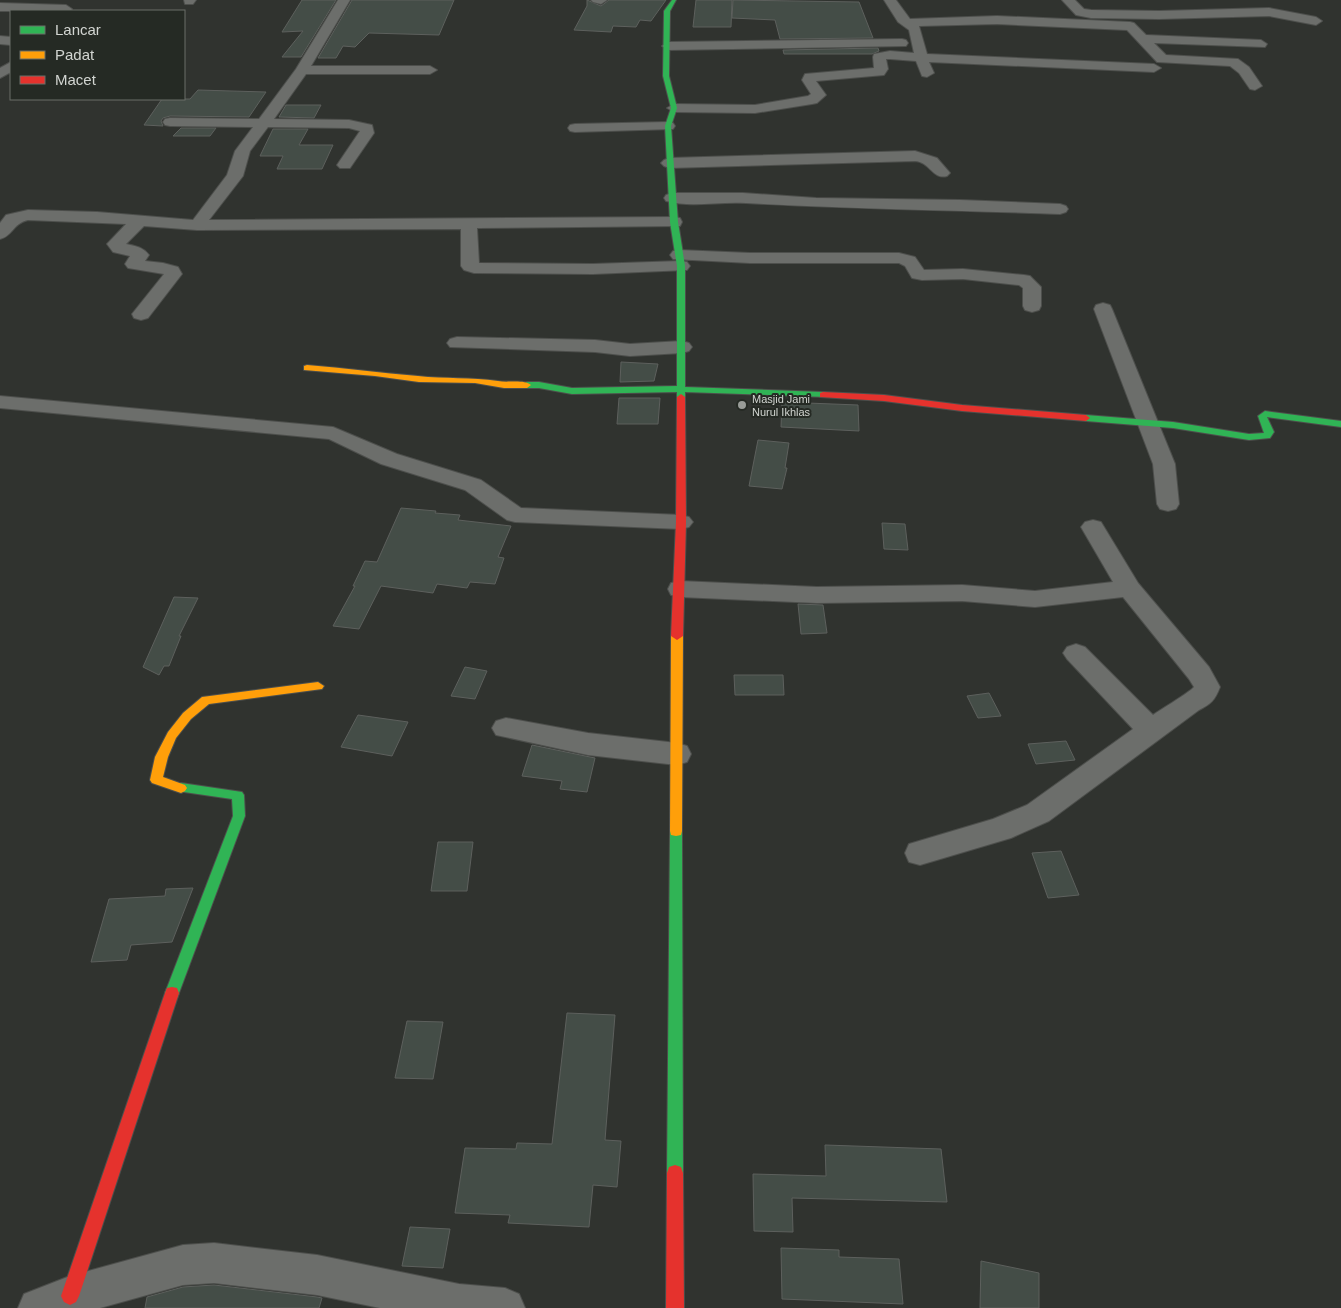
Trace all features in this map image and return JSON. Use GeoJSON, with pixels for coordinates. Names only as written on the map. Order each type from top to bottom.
{"type":"FeatureCollection","features":[{"type":"Feature","properties":{"kind":"street"},"geometry":{"type":"LineString","coordinates":[[197,225],[235,176],[243,151],[302,70],[344,0]]}},
{"type":"Feature","properties":{"kind":"street"},"geometry":{"type":"LineString","coordinates":[[674,0],[668,11],[666,76],[674,108],[668,126],[669,163],[674,222],[680,260],[682,347],[674,911],[674,1308]]}},
{"type":"Feature","properties":{"kind":"street"},"geometry":{"type":"LineString","coordinates":[[890,0],[902,19],[915,29],[921,58],[927,72]]}},
{"type":"Feature","properties":{"kind":"street"},"geometry":{"type":"LineString","coordinates":[[1068,0],[1077,9],[1085,13],[1269,12],[1316,21]]}},
{"type":"Feature","properties":{"kind":"street"},"geometry":{"type":"LineString","coordinates":[[0,7],[66,9],[64,10]]}},
{"type":"Feature","properties":{"kind":"street"},"geometry":{"type":"LineString","coordinates":[[1114,14],[1130,26],[1164,60],[1233,62],[1244,71],[1255,86]]}},
{"type":"Feature","properties":{"kind":"street"},"geometry":{"type":"LineString","coordinates":[[907,23],[998,20],[1130,26]]}},
{"type":"Feature","properties":{"kind":"street"},"geometry":{"type":"LineString","coordinates":[[1144,39],[1261,44]]}},
{"type":"Feature","properties":{"kind":"street"},"geometry":{"type":"LineString","coordinates":[[668,46],[919,43]]}},
{"type":"Feature","properties":{"kind":"street"},"geometry":{"type":"LineString","coordinates":[[674,108],[755,109],[796,104],[819,96],[810,80],[812,76],[879,72],[881,69],[879,57],[895,54],[921,58],[1154,68]]}},
{"type":"Feature","properties":{"kind":"street"},"geometry":{"type":"LineString","coordinates":[[302,70],[430,70]]}},
{"type":"Feature","properties":{"kind":"street"},"geometry":{"type":"LineString","coordinates":[[170,122],[349,124],[366,128],[367,133],[345,165]]}},
{"type":"Feature","properties":{"kind":"street"},"geometry":{"type":"LineString","coordinates":[[575,128],[668,126]]}},
{"type":"Feature","properties":{"kind":"street"},"geometry":{"type":"LineString","coordinates":[[669,163],[915,156],[931,160],[938,165],[942,173]]}},
{"type":"Feature","properties":{"kind":"street"},"geometry":{"type":"LineString","coordinates":[[672,198],[743,198],[816,203],[960,204],[1060,209]]}},
{"type":"Feature","properties":{"kind":"street"},"geometry":{"type":"LineString","coordinates":[[0,234],[12,219],[28,215],[197,225],[469,225],[534,222],[674,222]]}},
{"type":"Feature","properties":{"kind":"street"},"geometry":{"type":"LineString","coordinates":[[139,221],[116,244],[119,248],[134,251],[140,255],[134,264],[165,268],[172,271],[173,274],[141,314]]}},
{"type":"Feature","properties":{"kind":"street"},"geometry":{"type":"LineString","coordinates":[[469,225],[470,266],[474,268],[593,269],[680,260],[750,258],[854,257],[910,259],[918,274],[922,275],[962,274],[1024,280],[1032,287],[1032,306]]}},
{"type":"Feature","properties":{"kind":"street"},"geometry":{"type":"LineString","coordinates":[[1103,309],[1164,464],[1168,504]]}},
{"type":"Feature","properties":{"kind":"street"},"geometry":{"type":"LineString","coordinates":[[458,343],[595,346],[630,350],[682,347]]}},
{"type":"Feature","properties":{"kind":"street"},"geometry":{"type":"LineString","coordinates":[[307,368],[375,373],[419,379],[475,380],[504,385],[539,385],[572,391],[682,389],[884,398],[962,408],[1149,424],[1260,437],[1267,436],[1269,432],[1262,416],[1265,414],[1341,424]]}},
{"type":"Feature","properties":{"kind":"street"},"geometry":{"type":"LineString","coordinates":[[0,402],[333,433],[389,459],[473,485],[515,515],[681,522]]}},
{"type":"Feature","properties":{"kind":"street"},"geometry":{"type":"LineString","coordinates":[[920,853],[1000,829],[1038,813],[1189,703],[1203,696],[1207,687],[1195,668],[1129,588],[1093,527]]}},
{"type":"Feature","properties":{"kind":"street"},"geometry":{"type":"LineString","coordinates":[[680,589],[817,595],[962,593],[1035,599],[1129,588]]}},
{"type":"Feature","properties":{"kind":"street"},"geometry":{"type":"LineString","coordinates":[[1076,653],[1150,731]]}},
{"type":"Feature","properties":{"kind":"street"},"geometry":{"type":"LineString","coordinates":[[54,1302],[239,816],[238,795],[223,791],[164,786],[156,780],[156,767],[162,752],[180,723],[194,706],[206,700],[318,686]]}},
{"type":"Feature","properties":{"kind":"street"},"geometry":{"type":"LineString","coordinates":[[506,728],[588,744],[677,754]]}},
{"type":"Feature","properties":{"kind":"street"},"geometry":{"type":"LineString","coordinates":[[54,1302],[183,1265],[214,1263],[317,1275],[459,1304],[505,1308]]}},
{"type":"Feature","properties":{"kind":"building"},"geometry":{"type":"Polygon","coordinates":[[[302,0],[336,0],[301,57],[282,57],[303,31],[282,32],[302,0]]]}},
{"type":"Feature","properties":{"kind":"building"},"geometry":{"type":"Polygon","coordinates":[[[352,0],[454,0],[439,35],[369,33],[355,47],[343,46],[336,58],[318,58],[352,0]]]}},
{"type":"Feature","properties":{"kind":"building"},"geometry":{"type":"Polygon","coordinates":[[[587,0],[601,6],[609,0],[666,0],[651,21],[640,20],[636,27],[613,26],[611,32],[574,30],[587,6],[587,0]]]}},
{"type":"Feature","properties":{"kind":"building"},"geometry":{"type":"Polygon","coordinates":[[[696,0],[732,0],[731,27],[693,27],[696,0]]]}},
{"type":"Feature","properties":{"kind":"building"},"geometry":{"type":"Polygon","coordinates":[[[733,0],[859,2],[873,38],[780,39],[775,20],[732,18],[733,0]]]}},
{"type":"Feature","properties":{"kind":"building"},"geometry":{"type":"Polygon","coordinates":[[[878,48],[879,51],[872,54],[784,54],[783,50],[878,48]]]}},
{"type":"Feature","properties":{"kind":"building"},"geometry":{"type":"Polygon","coordinates":[[[198,90],[266,92],[249,117],[170,116],[163,118],[161,121],[163,126],[144,125],[161,100],[190,99],[198,90]]]}},
{"type":"Feature","properties":{"kind":"building"},"geometry":{"type":"Polygon","coordinates":[[[286,105],[321,105],[314,118],[279,117],[286,105]]]}},
{"type":"Feature","properties":{"kind":"building"},"geometry":{"type":"Polygon","coordinates":[[[181,128],[216,128],[210,136],[173,136],[181,128]]]}},
{"type":"Feature","properties":{"kind":"building"},"geometry":{"type":"Polygon","coordinates":[[[273,129],[308,129],[299,145],[333,145],[322,169],[277,169],[283,156],[260,156],[273,129]]]}},
{"type":"Feature","properties":{"kind":"building"},"geometry":{"type":"Polygon","coordinates":[[[621,362],[658,364],[654,381],[620,382],[621,362]]]}},
{"type":"Feature","properties":{"kind":"building"},"geometry":{"type":"Polygon","coordinates":[[[619,398],[660,398],[658,424],[617,424],[619,398]]]}},
{"type":"Feature","properties":{"kind":"building"},"geometry":{"type":"Polygon","coordinates":[[[782,402],[858,405],[859,431],[781,427],[782,402]]]}},
{"type":"Feature","properties":{"kind":"building"},"geometry":{"type":"Polygon","coordinates":[[[758,440],[789,443],[785,468],[787,468],[782,489],[749,486],[758,440]]]}},
{"type":"Feature","properties":{"kind":"building"},"geometry":{"type":"Polygon","coordinates":[[[401,508],[436,511],[435,513],[460,515],[458,520],[511,526],[498,557],[504,558],[495,584],[470,582],[467,588],[437,584],[433,593],[381,586],[359,629],[333,626],[355,586],[353,586],[365,561],[377,562],[401,508]]]}},
{"type":"Feature","properties":{"kind":"building"},"geometry":{"type":"Polygon","coordinates":[[[882,523],[905,524],[908,550],[884,549],[882,523]]]}},
{"type":"Feature","properties":{"kind":"building"},"geometry":{"type":"Polygon","coordinates":[[[174,597],[198,598],[179,636],[181,636],[169,666],[164,666],[159,675],[143,667],[174,597]]]}},
{"type":"Feature","properties":{"kind":"building"},"geometry":{"type":"Polygon","coordinates":[[[798,604],[823,605],[827,633],[801,634],[798,604]]]}},
{"type":"Feature","properties":{"kind":"building"},"geometry":{"type":"Polygon","coordinates":[[[465,667],[487,671],[475,699],[451,696],[465,667]]]}},
{"type":"Feature","properties":{"kind":"building"},"geometry":{"type":"Polygon","coordinates":[[[734,675],[783,675],[784,695],[735,695],[734,675]]]}},
{"type":"Feature","properties":{"kind":"building"},"geometry":{"type":"Polygon","coordinates":[[[989,693],[1001,716],[978,718],[967,696],[989,693]]]}},
{"type":"Feature","properties":{"kind":"building"},"geometry":{"type":"Polygon","coordinates":[[[358,715],[408,722],[392,756],[341,747],[358,715]]]}},
{"type":"Feature","properties":{"kind":"building"},"geometry":{"type":"Polygon","coordinates":[[[1066,741],[1075,760],[1036,764],[1028,744],[1066,741]]]}},
{"type":"Feature","properties":{"kind":"building"},"geometry":{"type":"Polygon","coordinates":[[[532,745],[595,758],[587,792],[560,789],[562,781],[522,776],[532,745]]]}},
{"type":"Feature","properties":{"kind":"building"},"geometry":{"type":"Polygon","coordinates":[[[438,842],[473,842],[467,891],[431,891],[438,842]]]}},
{"type":"Feature","properties":{"kind":"building"},"geometry":{"type":"Polygon","coordinates":[[[1061,851],[1079,895],[1048,898],[1032,853],[1061,851]]]}},
{"type":"Feature","properties":{"kind":"building"},"geometry":{"type":"Polygon","coordinates":[[[193,888],[172,942],[131,945],[127,960],[91,962],[109,899],[165,896],[166,889],[193,888]]]}},
{"type":"Feature","properties":{"kind":"building"},"geometry":{"type":"Polygon","coordinates":[[[567,1013],[615,1015],[605,1140],[621,1141],[617,1187],[593,1185],[589,1227],[508,1223],[510,1215],[455,1213],[465,1148],[516,1149],[517,1143],[552,1144],[567,1013]]]}},
{"type":"Feature","properties":{"kind":"building"},"geometry":{"type":"Polygon","coordinates":[[[407,1021],[443,1022],[433,1079],[395,1078],[407,1021]]]}},
{"type":"Feature","properties":{"kind":"building"},"geometry":{"type":"Polygon","coordinates":[[[825,1145],[941,1149],[947,1202],[792,1198],[793,1232],[754,1231],[753,1174],[826,1176],[825,1145]]]}},
{"type":"Feature","properties":{"kind":"building"},"geometry":{"type":"Polygon","coordinates":[[[410,1227],[450,1229],[443,1268],[402,1266],[410,1227]]]}},
{"type":"Feature","properties":{"kind":"building"},"geometry":{"type":"Polygon","coordinates":[[[781,1248],[839,1250],[839,1257],[899,1259],[903,1304],[782,1299],[781,1248]]]}},
{"type":"Feature","properties":{"kind":"building"},"geometry":{"type":"Polygon","coordinates":[[[981,1261],[1039,1273],[1039,1308],[980,1308],[981,1261]]]}},
{"type":"Feature","properties":{"kind":"building"},"geometry":{"type":"Polygon","coordinates":[[[214,1285],[322,1298],[319,1308],[145,1308],[147,1297],[183,1287],[214,1285]]]}},
{"type":"Feature","properties":{"kind":"traffic: fast"},"geometry":{"type":"LineString","coordinates":[[674,0],[667,11],[666,76],[674,108],[668,126],[674,222],[681,266],[681,397]]}},
{"type":"Feature","properties":{"kind":"traffic: fast"},"geometry":{"type":"LineString","coordinates":[[527,385],[539,385],[572,391],[682,389],[823,395]]}},
{"type":"Feature","properties":{"kind":"traffic: fast"},"geometry":{"type":"LineString","coordinates":[[1086,418],[1173,425],[1249,437],[1267,436],[1269,432],[1262,416],[1265,414],[1341,424]]}},
{"type":"Feature","properties":{"kind":"traffic: fast"},"geometry":{"type":"LineString","coordinates":[[172,993],[239,816],[238,795],[181,788]]}},
{"type":"Feature","properties":{"kind":"traffic: fast"},"geometry":{"type":"LineString","coordinates":[[675,1173],[676,831]]}},
{"type":"Feature","properties":{"kind":"traffic: slow"},"geometry":{"type":"LineString","coordinates":[[307,368],[375,373],[419,379],[475,380],[504,385],[527,385]]}},
{"type":"Feature","properties":{"kind":"traffic: slow"},"geometry":{"type":"LineString","coordinates":[[676,831],[677,636]]}},
{"type":"Feature","properties":{"kind":"traffic: slow"},"geometry":{"type":"LineString","coordinates":[[181,788],[156,780],[158,768],[166,745],[172,735],[196,707],[206,700],[318,686]]}},
{"type":"Feature","properties":{"kind":"traffic: jam"},"geometry":{"type":"LineString","coordinates":[[823,395],[884,398],[962,408],[1086,418]]}},
{"type":"Feature","properties":{"kind":"traffic: jam"},"geometry":{"type":"LineString","coordinates":[[677,636],[681,522],[681,397]]}},
{"type":"Feature","properties":{"kind":"traffic: jam"},"geometry":{"type":"LineString","coordinates":[[70,1296],[172,993]]}},
{"type":"Feature","properties":{"kind":"traffic: jam"},"geometry":{"type":"LineString","coordinates":[[675,1173],[675,1308]]}},
{"type":"Feature","properties":{"kind":"place","name":"Masjid Jami Nurul Ikhlas"},"geometry":{"type":"Point","coordinates":[742,405]}}]}
